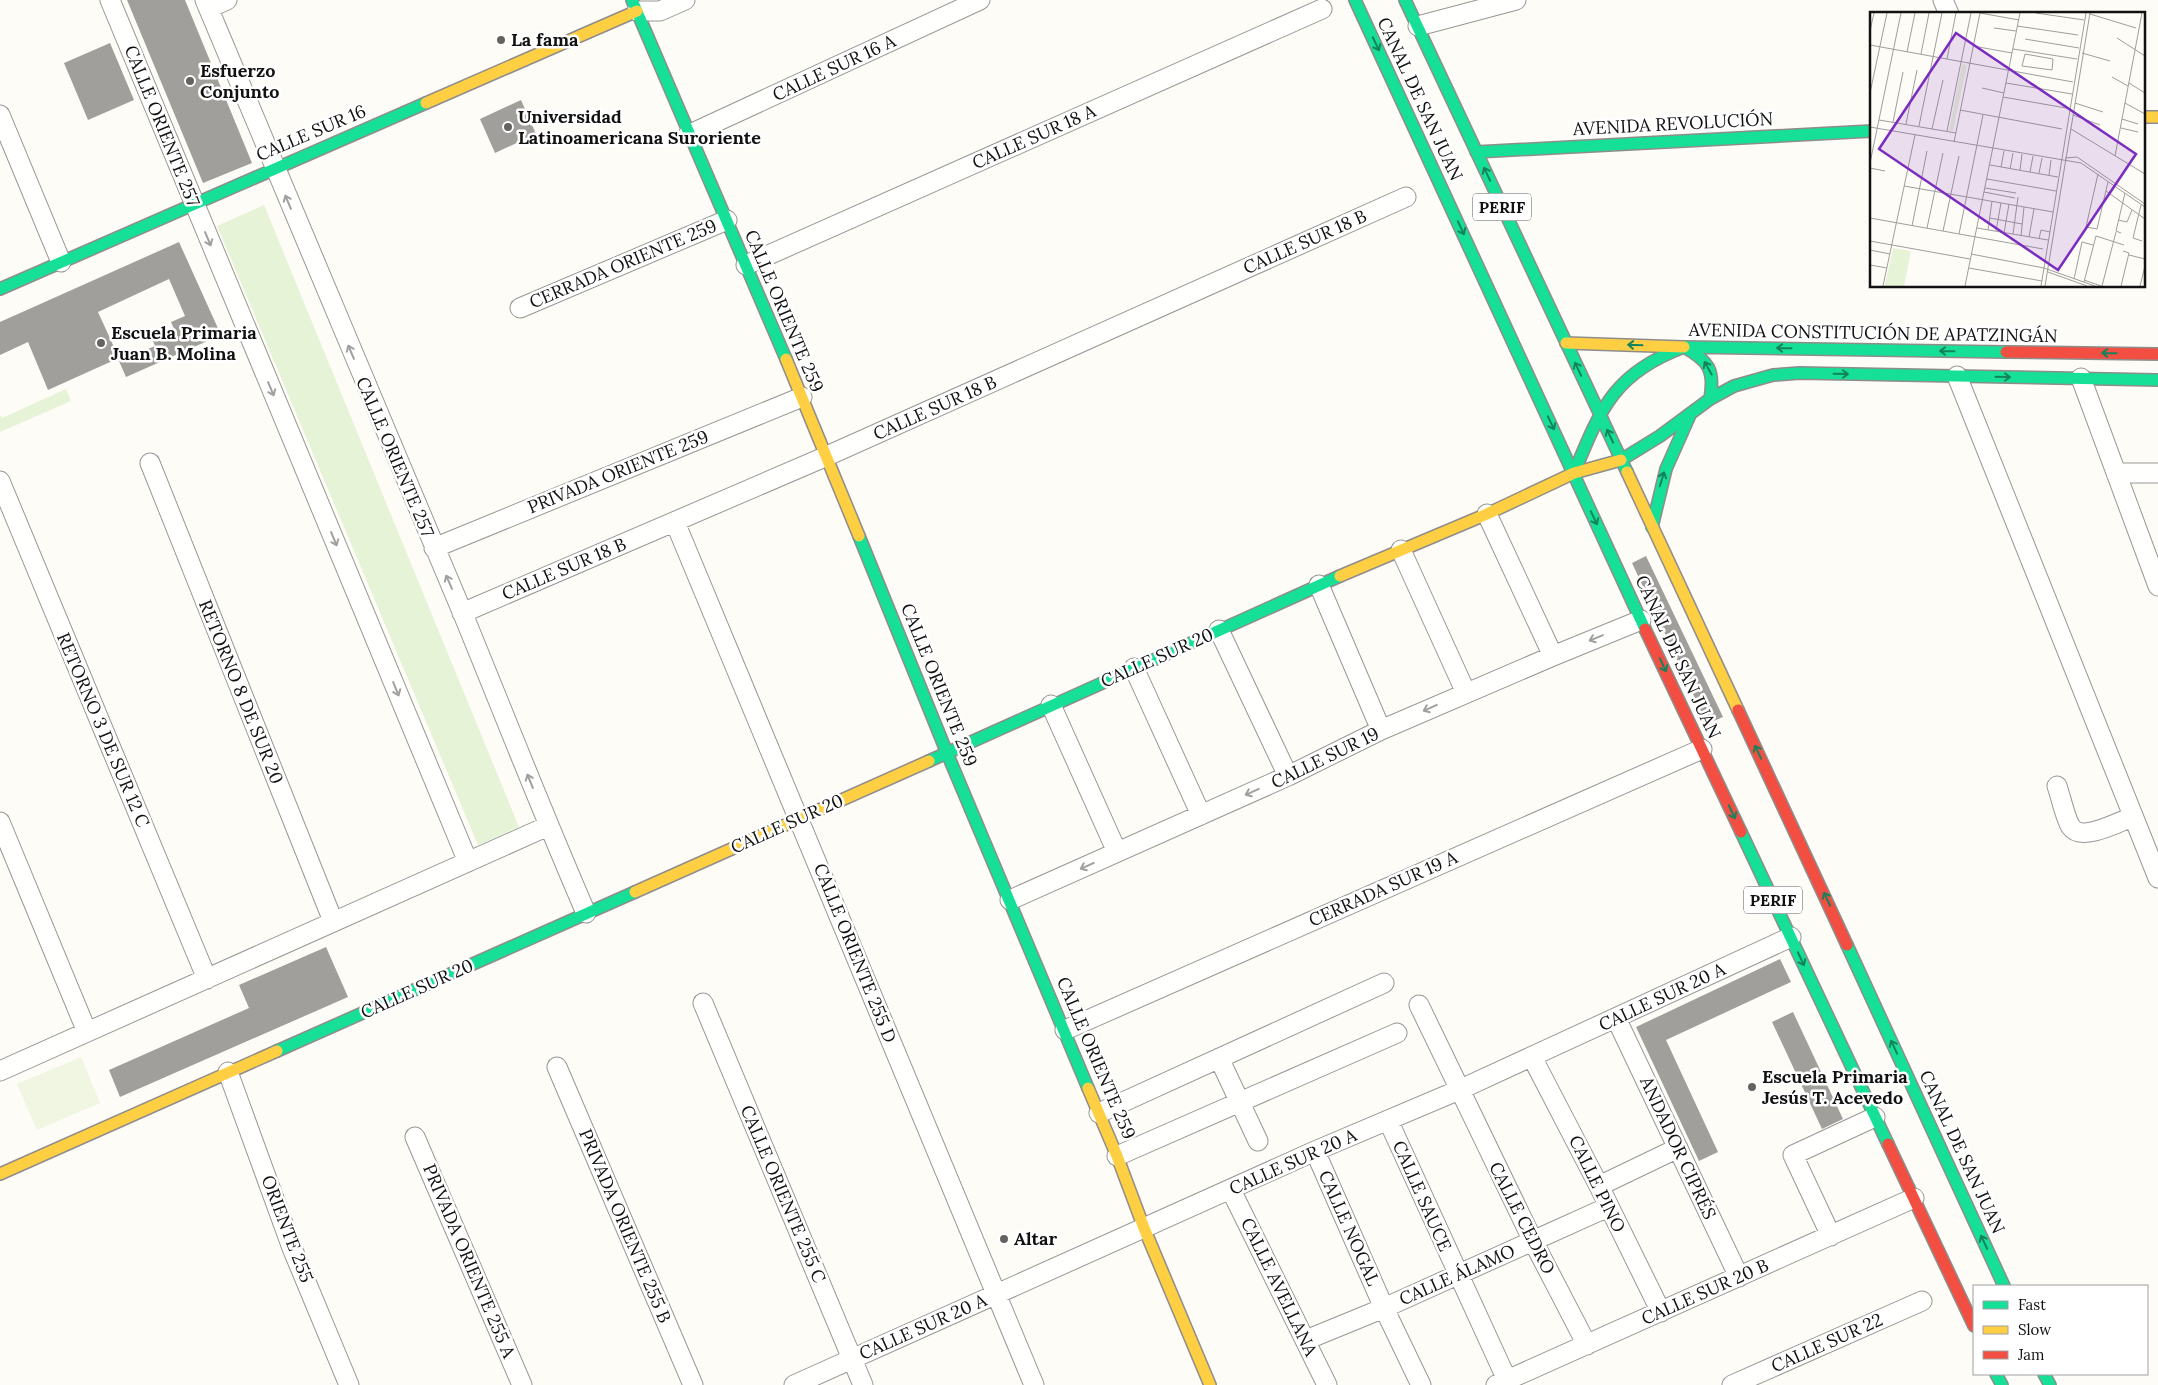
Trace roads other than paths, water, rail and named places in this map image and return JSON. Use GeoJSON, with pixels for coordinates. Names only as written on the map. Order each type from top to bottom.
{"type":"FeatureCollection","features":[{"type":"Feature","properties":{"kind":"street","name":"CALLE ORIENTE 257"},"geometry":{"type":"LineString","coordinates":[[110,0],[468,862]]}},
{"type":"Feature","properties":{"kind":"street"},"geometry":{"type":"LineString","coordinates":[[207,4],[227,0]]}},
{"type":"Feature","properties":{"kind":"street"},"geometry":{"type":"LineString","coordinates":[[634,6],[660,11],[685,0]]}},
{"type":"Feature","properties":{"kind":"street","name":"CALLE SUR 16 A"},"geometry":{"type":"LineString","coordinates":[[688,136],[980,0]]}},
{"type":"Feature","properties":{"kind":"street","name":"CANAL DE SAN JUAN"},"geometry":{"type":"LineString","coordinates":[[1355,0],[1702,749],[1973,1324]]}},
{"type":"Feature","properties":{"kind":"street","name":"CANAL DE SAN JUAN"},"geometry":{"type":"LineString","coordinates":[[1405,0],[1809,861],[2004,1285]]}},
{"type":"Feature","properties":{"kind":"street"},"geometry":{"type":"LineString","coordinates":[[1418,26],[1516,0]]}},
{"type":"Feature","properties":{"kind":"street"},"geometry":{"type":"LineString","coordinates":[[1943,0],[1948,12]]}},
{"type":"Feature","properties":{"kind":"street","name":"CALLE ORIENTE 257"},"geometry":{"type":"LineString","coordinates":[[207,4],[274,168],[462,613],[548,826],[586,913]]}},
{"type":"Feature","properties":{"kind":"street","name":"CALLE SUR 16"},"geometry":{"type":"LineString","coordinates":[[0,289],[634,6]]}},
{"type":"Feature","properties":{"kind":"street","name":"CALLE ORIENTE 259"},"geometry":{"type":"LineString","coordinates":[[634,6],[688,136],[727,220],[827,456],[947,753],[1118,1156],[1144,1228],[1210,1385]]}},
{"type":"Feature","properties":{"kind":"street","name":"CALLE SUR 18 A"},"geometry":{"type":"LineString","coordinates":[[746,264],[1322,9]]}},
{"type":"Feature","properties":{"kind":"street"},"geometry":{"type":"LineString","coordinates":[[0,115],[61,262]]}},
{"type":"Feature","properties":{"kind":"street","name":"AVENIDA REVOLUCIÓN"},"geometry":{"type":"LineString","coordinates":[[1476,152],[1870,131]]}},
{"type":"Feature","properties":{"kind":"street","name":"CALLE SUR 18 B"},"geometry":{"type":"LineString","coordinates":[[462,613],[827,456],[1406,197]]}},
{"type":"Feature","properties":{"kind":"street","name":"CERRADA ORIENTE 259"},"geometry":{"type":"LineString","coordinates":[[520,308],[727,220]]}},
{"type":"Feature","properties":{"kind":"street"},"geometry":{"type":"LineString","coordinates":[[1566,344],[1684,347],[1702,357],[1712,371],[1713,384],[1710,399]]}},
{"type":"Feature","properties":{"kind":"street","name":"AVENIDA CONSTITUCIÓN DE APATZINGÁN"},"geometry":{"type":"LineString","coordinates":[[1574,473],[1599,413],[1614,393],[1632,374],[1651,361],[1684,347],[2158,354]]}},
{"type":"Feature","properties":{"kind":"street"},"geometry":{"type":"LineString","coordinates":[[1574,473],[1621,460],[1690,415],[1710,399],[1734,386],[1773,374],[2158,380]]}},
{"type":"Feature","properties":{"kind":"street"},"geometry":{"type":"LineString","coordinates":[[1957,376],[2158,878]]}},
{"type":"Feature","properties":{"kind":"street"},"geometry":{"type":"LineString","coordinates":[[2081,378],[2158,586]]}},
{"type":"Feature","properties":{"kind":"street","name":"PRIVADA ORIENTE 259"},"geometry":{"type":"LineString","coordinates":[[434,548],[802,397]]}},
{"type":"Feature","properties":{"kind":"street"},"geometry":{"type":"LineString","coordinates":[[1652,527],[1661,480],[1690,415]]}},
{"type":"Feature","properties":{"kind":"street","name":"RETORNO 8 DE SUR 20"},"geometry":{"type":"LineString","coordinates":[[150,463],[333,921]]}},
{"type":"Feature","properties":{"kind":"street","name":"CALLE SUR 20"},"geometry":{"type":"LineString","coordinates":[[0,1174],[947,753],[1318,585],[1487,514],[1574,473]]}},
{"type":"Feature","properties":{"kind":"street"},"geometry":{"type":"LineString","coordinates":[[2116,473],[2158,474]]}},
{"type":"Feature","properties":{"kind":"street","name":"RETORNO 3 DE SUR 12 C"},"geometry":{"type":"LineString","coordinates":[[0,481],[207,979]]}},
{"type":"Feature","properties":{"kind":"street"},"geometry":{"type":"LineString","coordinates":[[1487,514],[1552,656]]}},
{"type":"Feature","properties":{"kind":"street","name":"CALLE ORIENTE 255 D"},"geometry":{"type":"LineString","coordinates":[[675,522],[1034,1385]]}},
{"type":"Feature","properties":{"kind":"street"},"geometry":{"type":"LineString","coordinates":[[1401,550],[1466,693]]}},
{"type":"Feature","properties":{"kind":"street"},"geometry":{"type":"LineString","coordinates":[[1318,585],[1381,730]]}},
{"type":"Feature","properties":{"kind":"street","name":"CALLE SUR 19"},"geometry":{"type":"LineString","coordinates":[[1010,900],[1288,776],[1381,730],[1552,656],[1642,620]]}},
{"type":"Feature","properties":{"kind":"street"},"geometry":{"type":"LineString","coordinates":[[1220,630],[1288,776]]}},
{"type":"Feature","properties":{"kind":"street"},"geometry":{"type":"LineString","coordinates":[[1134,668],[1201,815]]}},
{"type":"Feature","properties":{"kind":"street"},"geometry":{"type":"LineString","coordinates":[[1051,705],[1117,852]]}},
{"type":"Feature","properties":{"kind":"street","name":"CERRADA SUR 19 A"},"geometry":{"type":"LineString","coordinates":[[1064,1030],[1702,749]]}},
{"type":"Feature","properties":{"kind":"street"},"geometry":{"type":"LineString","coordinates":[[2057,786],[2071,828],[2079,833],[2088,833],[2132,817]]}},
{"type":"Feature","properties":{"kind":"street"},"geometry":{"type":"LineString","coordinates":[[0,822],[87,1032]]}},
{"type":"Feature","properties":{"kind":"street"},"geometry":{"type":"LineString","coordinates":[[0,1071],[548,826]]}},
{"type":"Feature","properties":{"kind":"street","name":"CALLE SUR 20 A"},"geometry":{"type":"LineString","coordinates":[[794,1385],[1315,1151],[1459,1090],[1791,938]]}},
{"type":"Feature","properties":{"kind":"street"},"geometry":{"type":"LineString","coordinates":[[1099,1113],[1384,983]]}},
{"type":"Feature","properties":{"kind":"street","name":"CALLE ORIENTE 255 C"},"geometry":{"type":"LineString","coordinates":[[703,1003],[863,1385]]}},
{"type":"Feature","properties":{"kind":"street","name":"CALLE CEDRO"},"geometry":{"type":"LineString","coordinates":[[1419,1005],[1533,1241],[1587,1345]]}},
{"type":"Feature","properties":{"kind":"street","name":"ANDADOR CIPRÉS"},"geometry":{"type":"LineString","coordinates":[[1616,1018],[1739,1278]]}},
{"type":"Feature","properties":{"kind":"street"},"geometry":{"type":"LineString","coordinates":[[1118,1156],[1397,1033]]}},
{"type":"Feature","properties":{"kind":"street","name":"CALLE PINO"},"geometry":{"type":"LineString","coordinates":[[1532,1057],[1599,1186],[1661,1312]]}},
{"type":"Feature","properties":{"kind":"street"},"geometry":{"type":"LineString","coordinates":[[1219,1058],[1258,1141]]}},
{"type":"Feature","properties":{"kind":"street","name":"PRIVADA ORIENTE 255 B"},"geometry":{"type":"LineString","coordinates":[[557,1067],[693,1385]]}},
{"type":"Feature","properties":{"kind":"street","name":"ORIENTE 255"},"geometry":{"type":"LineString","coordinates":[[228,1072],[292,1248],[349,1385]]}},
{"type":"Feature","properties":{"kind":"street"},"geometry":{"type":"LineString","coordinates":[[1831,1236],[1794,1155],[1875,1117]]}},
{"type":"Feature","properties":{"kind":"street","name":"CALLE SAUCE"},"geometry":{"type":"LineString","coordinates":[[1388,1120],[1457,1274],[1501,1382]]}},
{"type":"Feature","properties":{"kind":"street","name":"PRIVADA ORIENTE 255 A"},"geometry":{"type":"LineString","coordinates":[[415,1137],[522,1385]]}},
{"type":"Feature","properties":{"kind":"street"},"geometry":{"type":"LineString","coordinates":[[1599,1186],[1678,1148]]}},
{"type":"Feature","properties":{"kind":"street","name":"CALLE NOGAL"},"geometry":{"type":"LineString","coordinates":[[1315,1151],[1384,1308],[1422,1385]]}},
{"type":"Feature","properties":{"kind":"street","name":"CALLE AVELLANA"},"geometry":{"type":"LineString","coordinates":[[1231,1190],[1327,1385]]}},
{"type":"Feature","properties":{"kind":"street","name":"CALLE SUR 20 B"},"geometry":{"type":"LineString","coordinates":[[1501,1382],[1739,1278],[1914,1198]]}},
{"type":"Feature","properties":{"kind":"street","name":"CALLE ÁLAMO"},"geometry":{"type":"LineString","coordinates":[[1306,1340],[1384,1308],[1608,1207]]}},
{"type":"Feature","properties":{"kind":"street","name":"CALLE SUR 22"},"geometry":{"type":"LineString","coordinates":[[1732,1385],[1922,1302]]}},
{"type":"Feature","properties":{"kind":"place","name":"La fama"},"geometry":{"type":"Point","coordinates":[501,40]}},
{"type":"Feature","properties":{"kind":"place","name":"Esfuerzo Conjunto"},"geometry":{"type":"Point","coordinates":[190,81]}},
{"type":"Feature","properties":{"kind":"place","name":"Universidad Latinoamericana Suroriente"},"geometry":{"type":"Point","coordinates":[508,127]}},
{"type":"Feature","properties":{"kind":"place","name":"Escuela Primaria Juan B. Molina"},"geometry":{"type":"Point","coordinates":[101,343]}},
{"type":"Feature","properties":{"kind":"place","name":"Escuela Primaria Jesús T. Acevedo"},"geometry":{"type":"Point","coordinates":[1752,1087]}},
{"type":"Feature","properties":{"kind":"place","name":"Altar"},"geometry":{"type":"Point","coordinates":[1004,1239]}}]}
